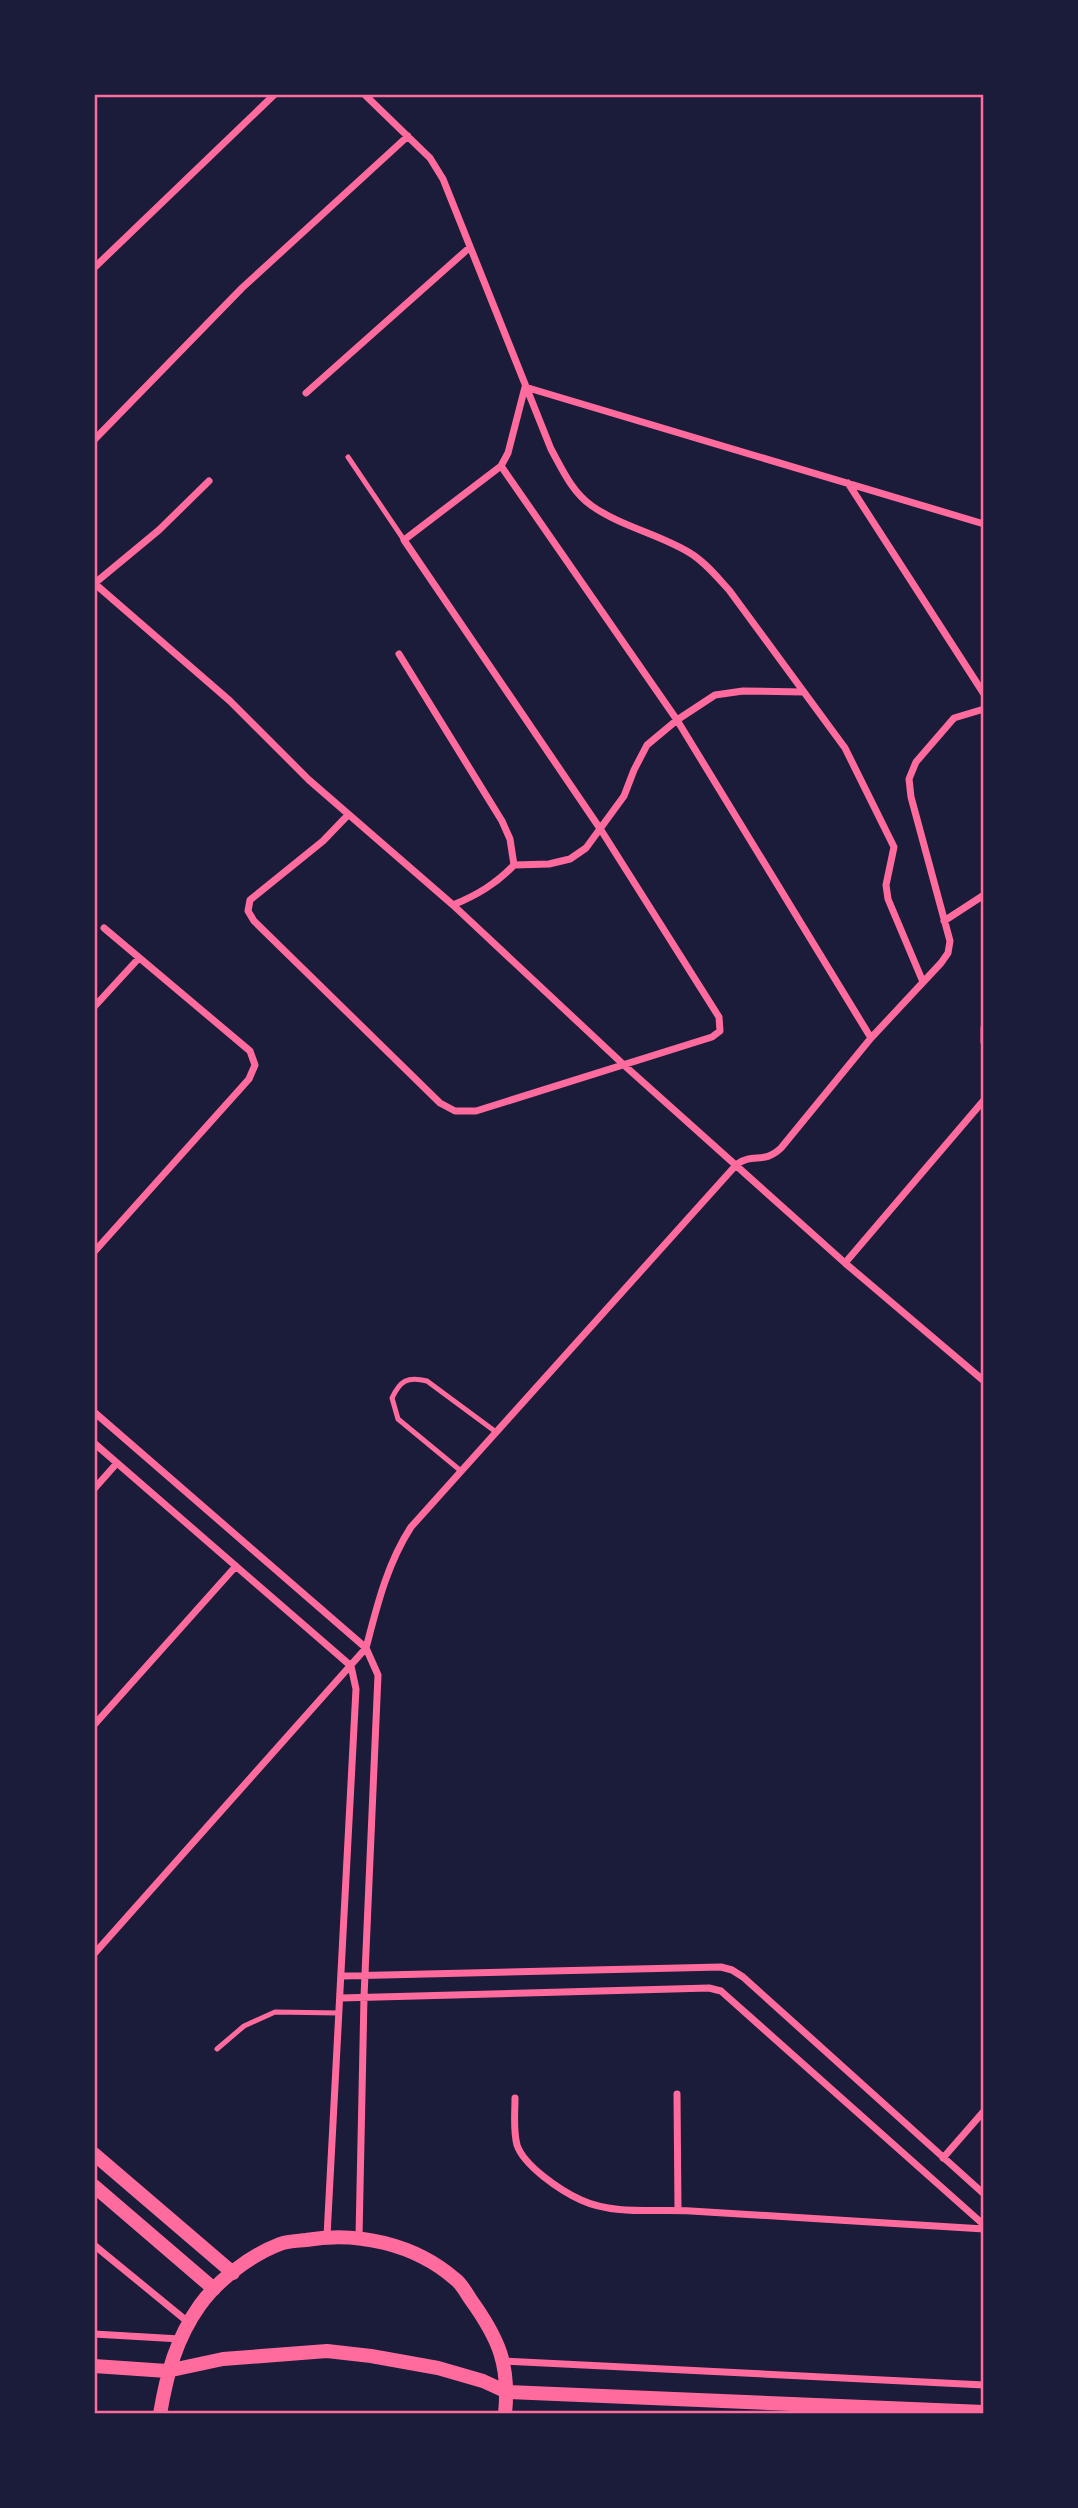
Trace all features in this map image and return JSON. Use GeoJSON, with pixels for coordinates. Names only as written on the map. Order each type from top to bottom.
{"type":"FeatureCollection","features":[{"type":"Feature","properties":{"kind":"main road"},"geometry":{"type":"LineString","coordinates":[[94,2154],[233,2273]]}},
{"type":"Feature","properties":{"kind":"main road"},"geometry":{"type":"LineString","coordinates":[[94,2186],[214,2289]]}},
{"type":"Feature","properties":{"kind":"main road"},"geometry":{"type":"LineString","coordinates":[[160,2413],[167,2371],[188,2322],[214,2289],[252,2259],[281,2244],[327,2236],[359,2237],[413,2252],[457,2280],[488,2323],[504,2361],[507,2392],[505,2413]]}},
{"type":"Feature","properties":{"kind":"main road"},"geometry":{"type":"LineString","coordinates":[[94,2366],[167,2371],[223,2358],[327,2351],[438,2368],[483,2381],[507,2392],[984,2412]]}},
{"type":"Feature","properties":{"kind":"street"},"geometry":{"type":"LineString","coordinates":[[94,268],[275,94]]}},
{"type":"Feature","properties":{"kind":"street"},"geometry":{"type":"LineString","coordinates":[[364,94],[430,158],[443,179],[551,449],[576,491],[590,505],[691,553],[711,570],[729,590],[845,748],[894,847],[887,873],[888,899],[923,982]]}},
{"type":"Feature","properties":{"kind":"street"},"geometry":{"type":"LineString","coordinates":[[94,440],[242,288],[408,136]]}},
{"type":"Feature","properties":{"kind":"street"},"geometry":{"type":"LineString","coordinates":[[306,393],[469,248]]}},
{"type":"Feature","properties":{"kind":"street"},"geometry":{"type":"LineString","coordinates":[[348,815],[323,841],[250,900],[248,911],[254,921],[440,1102],[455,1111],[476,1111],[625,1066],[712,1037],[722,1029],[719,1017],[601,830],[404,540],[502,467],[525,387]]}},
{"type":"Feature","properties":{"kind":"street"},"geometry":{"type":"LineString","coordinates":[[525,387],[984,524]]}},
{"type":"Feature","properties":{"kind":"street"},"geometry":{"type":"LineString","coordinates":[[502,467],[677,720],[871,1038]]}},
{"type":"Feature","properties":{"kind":"street"},"geometry":{"type":"LineString","coordinates":[[209,481],[159,530],[95,583],[230,701],[309,780],[453,905],[625,1066],[845,1263],[984,1381]]}},
{"type":"Feature","properties":{"kind":"street"},"geometry":{"type":"LineString","coordinates":[[848,483],[984,694]]}},
{"type":"Feature","properties":{"kind":"street"},"geometry":{"type":"LineString","coordinates":[[399,654],[502,821],[510,839],[514,865]]}},
{"type":"Feature","properties":{"kind":"street"},"geometry":{"type":"LineString","coordinates":[[453,905],[480,894],[499,881],[514,865],[549,864],[570,859],[586,848],[624,796],[647,745],[677,720],[715,695],[743,691],[803,692]]}},
{"type":"Feature","properties":{"kind":"street"},"geometry":{"type":"LineString","coordinates":[[94,1954],[366,1648],[396,1550],[411,1527],[737,1164],[745,1159],[763,1159],[776,1153],[871,1038],[948,953],[950,941],[911,797],[909,779],[916,762],[954,718],[984,709]]}},
{"type":"Feature","properties":{"kind":"street"},"geometry":{"type":"LineString","coordinates":[[944,921],[984,895]]}},
{"type":"Feature","properties":{"kind":"street"},"geometry":{"type":"LineString","coordinates":[[94,1252],[249,1079],[255,1060],[250,1051],[104,928]]}},
{"type":"Feature","properties":{"kind":"street"},"geometry":{"type":"LineString","coordinates":[[94,1007],[139,958]]}},
{"type":"Feature","properties":{"kind":"street"},"geometry":{"type":"LineString","coordinates":[[984,1028],[984,1042]]}},
{"type":"Feature","properties":{"kind":"street"},"geometry":{"type":"LineString","coordinates":[[845,1263],[984,1100]]}},
{"type":"Feature","properties":{"kind":"street"},"geometry":{"type":"LineString","coordinates":[[94,1412],[366,1648],[378,1675],[364,1997],[359,2237]]}},
{"type":"Feature","properties":{"kind":"street"},"geometry":{"type":"LineString","coordinates":[[94,1443],[351,1666],[356,1689],[327,2236]]}},
{"type":"Feature","properties":{"kind":"street"},"geometry":{"type":"LineString","coordinates":[[94,1489],[117,1462]]}},
{"type":"Feature","properties":{"kind":"street"},"geometry":{"type":"LineString","coordinates":[[94,1725],[236,1566]]}},
{"type":"Feature","properties":{"kind":"street"},"geometry":{"type":"LineString","coordinates":[[342,1976],[721,1967],[732,1970],[984,2194]]}},
{"type":"Feature","properties":{"kind":"street"},"geometry":{"type":"LineString","coordinates":[[341,1998],[709,1988],[721,1991],[984,2227]]}},
{"type":"Feature","properties":{"kind":"street"},"geometry":{"type":"LineString","coordinates":[[677,2094],[678,2210]]}},
{"type":"Feature","properties":{"kind":"street"},"geometry":{"type":"LineString","coordinates":[[515,2098],[515,2129],[518,2146],[525,2159],[565,2191],[582,2201],[605,2208],[984,2227]]}},
{"type":"Feature","properties":{"kind":"street"},"geometry":{"type":"LineString","coordinates":[[943,2158],[984,2112]]}},
{"type":"Feature","properties":{"kind":"street"},"geometry":{"type":"LineString","coordinates":[[94,2245],[188,2322]]}},
{"type":"Feature","properties":{"kind":"street"},"geometry":{"type":"LineString","coordinates":[[94,2334],[181,2339]]}},
{"type":"Feature","properties":{"kind":"street"},"geometry":{"type":"LineString","coordinates":[[504,2361],[984,2385]]}},
{"type":"Feature","properties":{"kind":"lane"},"geometry":{"type":"LineString","coordinates":[[348,457],[404,540]]}},
{"type":"Feature","properties":{"kind":"lane"},"geometry":{"type":"LineString","coordinates":[[461,1472],[398,1419],[392,1398],[398,1385],[413,1378],[427,1381],[496,1432]]}},
{"type":"Feature","properties":{"kind":"lane"},"geometry":{"type":"LineString","coordinates":[[217,2049],[244,2026],[275,2011],[339,2013]]}}]}
